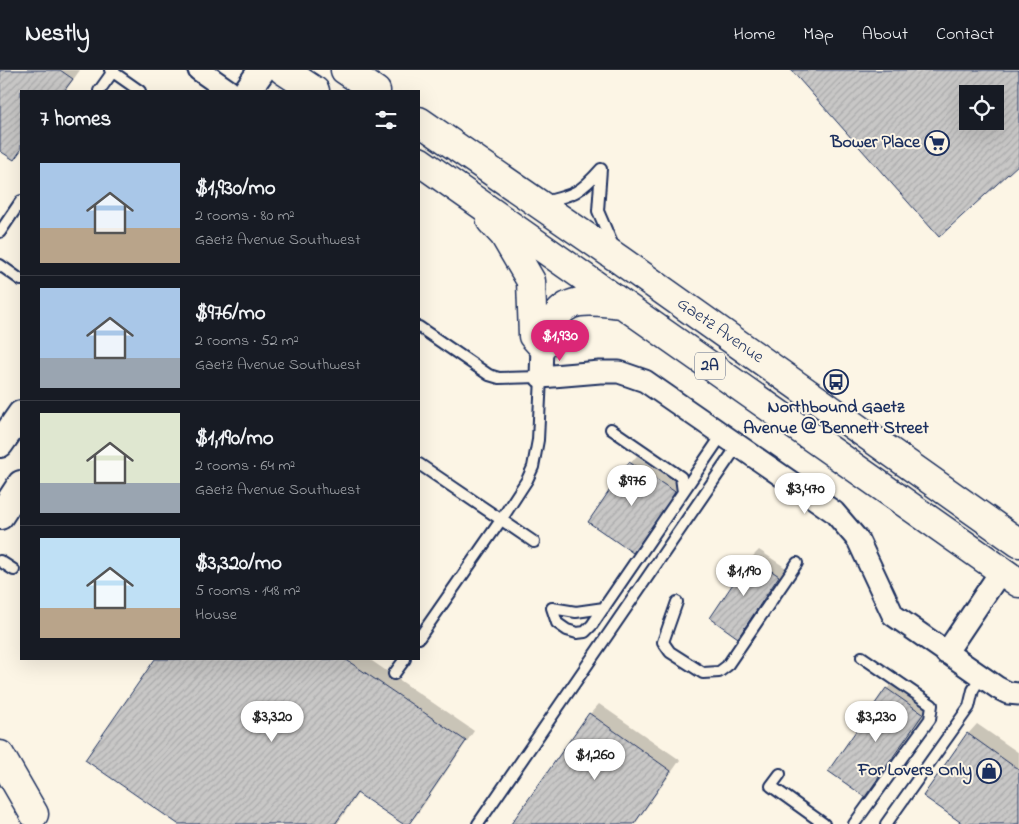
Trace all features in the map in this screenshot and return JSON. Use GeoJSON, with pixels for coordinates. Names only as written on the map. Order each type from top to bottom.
{"type":"FeatureCollection","features":[{"type":"Feature","properties":{"kind":"main road"},"geometry":{"type":"LineString","coordinates":[[345,70],[375,90]]}},
{"type":"Feature","properties":{"kind":"main road","name":"Gaetz Avenue"},"geometry":{"type":"LineString","coordinates":[[420,122],[620,260],[1019,545]]}},
{"type":"Feature","properties":{"kind":"main road","name":"Gaetz Avenue"},"geometry":{"type":"LineString","coordinates":[[420,162],[1010,577]]}},
{"type":"Feature","properties":{"kind":"main road"},"geometry":{"type":"LineString","coordinates":[[462,190],[504,235],[532,281],[533,336],[542,346],[550,336],[552,323],[559,312],[568,306],[586,301],[623,304]]}},
{"type":"Feature","properties":{"kind":"main road"},"geometry":{"type":"LineString","coordinates":[[0,755],[39,819]]}},
{"type":"Feature","properties":{"kind":"main road"},"geometry":{"type":"LineString","coordinates":[[0,784],[39,819]]}},
{"type":"Feature","properties":{"kind":"street"},"geometry":{"type":"LineString","coordinates":[[199,70],[228,90]]}},
{"type":"Feature","properties":{"kind":"street"},"geometry":{"type":"LineString","coordinates":[[248,90],[262,70]]}},
{"type":"Feature","properties":{"kind":"street"},"geometry":{"type":"LineString","coordinates":[[542,346],[541,377],[619,372],[645,381],[834,512],[858,540],[893,615],[981,677],[1002,690],[1019,694]]}},
{"type":"Feature","properties":{"kind":"street"},"geometry":{"type":"LineString","coordinates":[[0,444],[20,415]]}},
{"type":"Feature","properties":{"kind":"street"},"geometry":{"type":"LineString","coordinates":[[0,516],[20,486]]}},
{"type":"Feature","properties":{"kind":"street"},"geometry":{"type":"LineString","coordinates":[[946,652],[1010,577],[1019,545]]}},
{"type":"Feature","properties":{"kind":"lane"},"geometry":{"type":"LineString","coordinates":[[100,90],[112,71],[139,90]]}},
{"type":"Feature","properties":{"kind":"lane"},"geometry":{"type":"LineString","coordinates":[[538,203],[568,197],[589,183],[602,169],[598,211],[620,260]]}},
{"type":"Feature","properties":{"kind":"lane"},"geometry":{"type":"LineString","coordinates":[[0,232],[20,206]]}},
{"type":"Feature","properties":{"kind":"lane"},"geometry":{"type":"LineString","coordinates":[[0,265],[20,279]]}},
{"type":"Feature","properties":{"kind":"lane"},"geometry":{"type":"LineString","coordinates":[[420,328],[489,375],[499,378],[541,377],[538,440],[533,467],[527,480],[420,637]]}},
{"type":"Feature","properties":{"kind":"lane"},"geometry":{"type":"LineString","coordinates":[[611,429],[681,477],[683,492]]}},
{"type":"Feature","properties":{"kind":"lane"},"geometry":{"type":"LineString","coordinates":[[604,608],[576,612],[552,608],[557,623],[577,633],[585,632],[604,608],[683,492],[730,440]]}},
{"type":"Feature","properties":{"kind":"lane"},"geometry":{"type":"LineString","coordinates":[[478,824],[730,440]]}},
{"type":"Feature","properties":{"kind":"lane"},"geometry":{"type":"LineString","coordinates":[[420,465],[534,542]]}},
{"type":"Feature","properties":{"kind":"lane"},"geometry":{"type":"LineString","coordinates":[[0,561],[14,570]]}},
{"type":"Feature","properties":{"kind":"lane"},"geometry":{"type":"LineString","coordinates":[[677,602],[664,642],[666,647],[670,652],[703,673],[719,672],[727,666],[798,563]]}},
{"type":"Feature","properties":{"kind":"lane"},"geometry":{"type":"LineString","coordinates":[[854,824],[930,719],[932,705],[862,657]]}},
{"type":"Feature","properties":{"kind":"lane"},"geometry":{"type":"LineString","coordinates":[[394,674],[404,660]]}},
{"type":"Feature","properties":{"kind":"lane"},"geometry":{"type":"LineString","coordinates":[[886,824],[969,707],[973,690],[981,677]]}},
{"type":"Feature","properties":{"kind":"lane"},"geometry":{"type":"LineString","coordinates":[[780,774],[771,786],[824,824]]}},
{"type":"Feature","properties":{"kind":"building"},"geometry":{"type":"Polygon","coordinates":[[[0,70],[60,70],[73,79],[65,90],[20,90],[20,151],[14,160],[0,151],[0,70]]]}},
{"type":"Feature","properties":{"kind":"building","name":"Bower Place"},"geometry":{"type":"Polygon","coordinates":[[[791,70],[1019,70],[1019,164],[939,237],[791,70]]]}},
{"type":"Feature","properties":{"kind":"building"},"geometry":{"type":"Polygon","coordinates":[[[629,462],[677,493],[633,553],[588,522],[629,462]]]}},
{"type":"Feature","properties":{"kind":"building"},"geometry":{"type":"Polygon","coordinates":[[[751,557],[779,576],[738,638],[710,618],[751,557]]]}},
{"type":"Feature","properties":{"kind":"building"},"geometry":{"type":"Polygon","coordinates":[[[154,660],[346,660],[466,741],[409,824],[403,824],[357,793],[335,824],[178,824],[85,760],[154,660]]]}},
{"type":"Feature","properties":{"kind":"building"},"geometry":{"type":"Polygon","coordinates":[[[886,688],[923,714],[865,797],[828,771],[886,688]]]}},
{"type":"Feature","properties":{"kind":"building"},"geometry":{"type":"Polygon","coordinates":[[[589,713],[671,771],[634,824],[511,824],[589,713]]]}},
{"type":"Feature","properties":{"kind":"building"},"geometry":{"type":"Polygon","coordinates":[[[967,733],[1019,770],[1019,824],[963,824],[923,796],[967,733]]]}},
{"type":"Feature","properties":{"kind":"place","name":"Bower Place"},"geometry":{"type":"Point","coordinates":[937,143]}},
{"type":"Feature","properties":{"kind":"place","name":"Northbound Gaetz Avenue @ Bennett Street"},"geometry":{"type":"Point","coordinates":[836,382]}},
{"type":"Feature","properties":{"kind":"place","name":"For Lovers Only"},"geometry":{"type":"Point","coordinates":[989,771]}}]}
